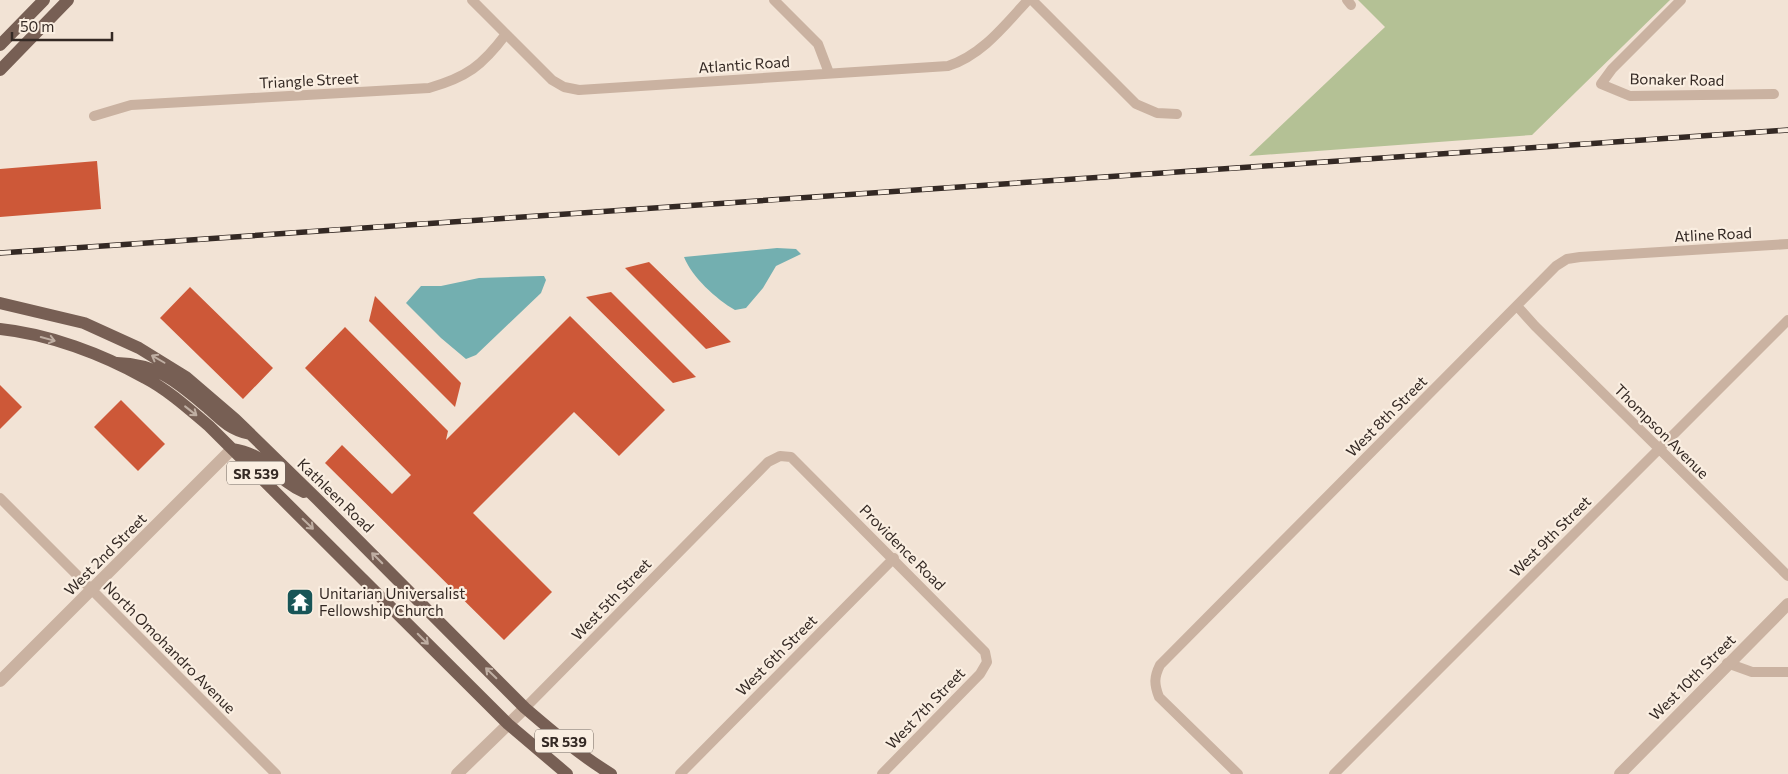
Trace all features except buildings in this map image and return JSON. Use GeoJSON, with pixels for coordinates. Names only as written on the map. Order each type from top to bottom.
{"type":"FeatureCollection","features":[{"type":"Feature","properties":{"kind":"main road"},"geometry":{"type":"LineString","coordinates":[[0,45],[44,0]]}},
{"type":"Feature","properties":{"kind":"main road"},"geometry":{"type":"LineString","coordinates":[[0,70],[68,0]]}},
{"type":"Feature","properties":{"kind":"main road","name":"Kathleen Road"},"geometry":{"type":"LineString","coordinates":[[0,304],[84,323],[139,348],[186,377],[250,434],[317,499],[525,708],[566,743],[611,774]]}},
{"type":"Feature","properties":{"kind":"main road","name":"SR 539"},"geometry":{"type":"LineString","coordinates":[[0,329],[15,330],[66,344],[114,363],[146,378],[210,426],[508,724],[567,774]]}},
{"type":"Feature","properties":{"kind":"main road"},"geometry":{"type":"LineString","coordinates":[[114,363],[138,363],[149,366],[170,378],[226,425],[250,434]]}},
{"type":"Feature","properties":{"kind":"main road"},"geometry":{"type":"LineString","coordinates":[[232,449],[249,452],[260,457],[292,486],[317,499]]}},
{"type":"Feature","properties":{"kind":"street","name":"Atlantic Road"},"geometry":{"type":"LineString","coordinates":[[472,0],[552,80],[564,87],[579,90],[948,66],[965,61],[977,53],[1030,0]]}},
{"type":"Feature","properties":{"kind":"street"},"geometry":{"type":"LineString","coordinates":[[774,0],[818,44],[829,73]]}},
{"type":"Feature","properties":{"kind":"street"},"geometry":{"type":"LineString","coordinates":[[1030,0],[1136,104],[1157,113],[1177,114]]}},
{"type":"Feature","properties":{"kind":"street","name":"Bonaker Road"},"geometry":{"type":"LineString","coordinates":[[1681,0],[1612,68],[1601,84],[1630,96],[1774,94]]}},
{"type":"Feature","properties":{"kind":"street","name":"Triangle Street"},"geometry":{"type":"LineString","coordinates":[[94,116],[131,106],[428,88],[452,81],[472,72],[487,59],[506,34]]}},
{"type":"Feature","properties":{"kind":"street","name":"Atline Road"},"geometry":{"type":"LineString","coordinates":[[1640,253],[1788,244]]}},
{"type":"Feature","properties":{"kind":"street","name":"West 8th Street"},"geometry":{"type":"LineString","coordinates":[[1238,774],[1159,697],[1155,686],[1155,675],[1160,664],[1556,266],[1567,259],[1640,253]]}},
{"type":"Feature","properties":{"kind":"street","name":"Thompson Avenue"},"geometry":{"type":"LineString","coordinates":[[1517,306],[1788,576]]}},
{"type":"Feature","properties":{"kind":"street","name":"West 9th Street"},"geometry":{"type":"LineString","coordinates":[[1334,774],[1788,320]]}},
{"type":"Feature","properties":{"kind":"street","name":"West 2nd Street"},"geometry":{"type":"LineString","coordinates":[[0,681],[232,449]]}},
{"type":"Feature","properties":{"kind":"street","name":"West 5th Street"},"geometry":{"type":"LineString","coordinates":[[457,774],[525,708],[768,462],[780,456],[791,457]]}},
{"type":"Feature","properties":{"kind":"street","name":"Providence Road"},"geometry":{"type":"LineString","coordinates":[[791,457],[972,636],[985,652],[987,662]]}},
{"type":"Feature","properties":{"kind":"street","name":"North Omohandro Avenue"},"geometry":{"type":"LineString","coordinates":[[0,498],[276,774]]}},
{"type":"Feature","properties":{"kind":"street","name":"West 6th Street"},"geometry":{"type":"LineString","coordinates":[[680,774],[894,558]]}},
{"type":"Feature","properties":{"kind":"street","name":"West 10th Street"},"geometry":{"type":"LineString","coordinates":[[1620,774],[1727,663],[1788,604]]}},
{"type":"Feature","properties":{"kind":"street","name":"West 7th Street"},"geometry":{"type":"LineString","coordinates":[[882,774],[980,674],[987,662]]}},
{"type":"Feature","properties":{"kind":"street"},"geometry":{"type":"LineString","coordinates":[[1727,663],[1752,672],[1788,672]]}},
{"type":"Feature","properties":{"kind":"green space"},"geometry":{"type":"Polygon","coordinates":[[[1358,0],[1670,0],[1532,135],[1249,156],[1385,27],[1358,0]]]}},
{"type":"Feature","properties":{"kind":"water"},"geometry":{"type":"Polygon","coordinates":[[[777,248],[796,249],[801,254],[776,266],[763,288],[746,308],[735,310],[705,287],[684,257],[777,248]]]}},
{"type":"Feature","properties":{"kind":"water"},"geometry":{"type":"Polygon","coordinates":[[[544,276],[546,280],[541,293],[476,355],[466,359],[441,338],[406,303],[421,286],[441,286],[479,278],[544,276]]]}},
{"type":"Feature","properties":{"kind":"railway"},"geometry":{"type":"LineString","coordinates":[[0,253],[1788,130]]}},
{"type":"Feature","properties":{"kind":"place","name":"Unitarian Universalist Fellowship Church"},"geometry":{"type":"Point","coordinates":[300,602]}}]}
